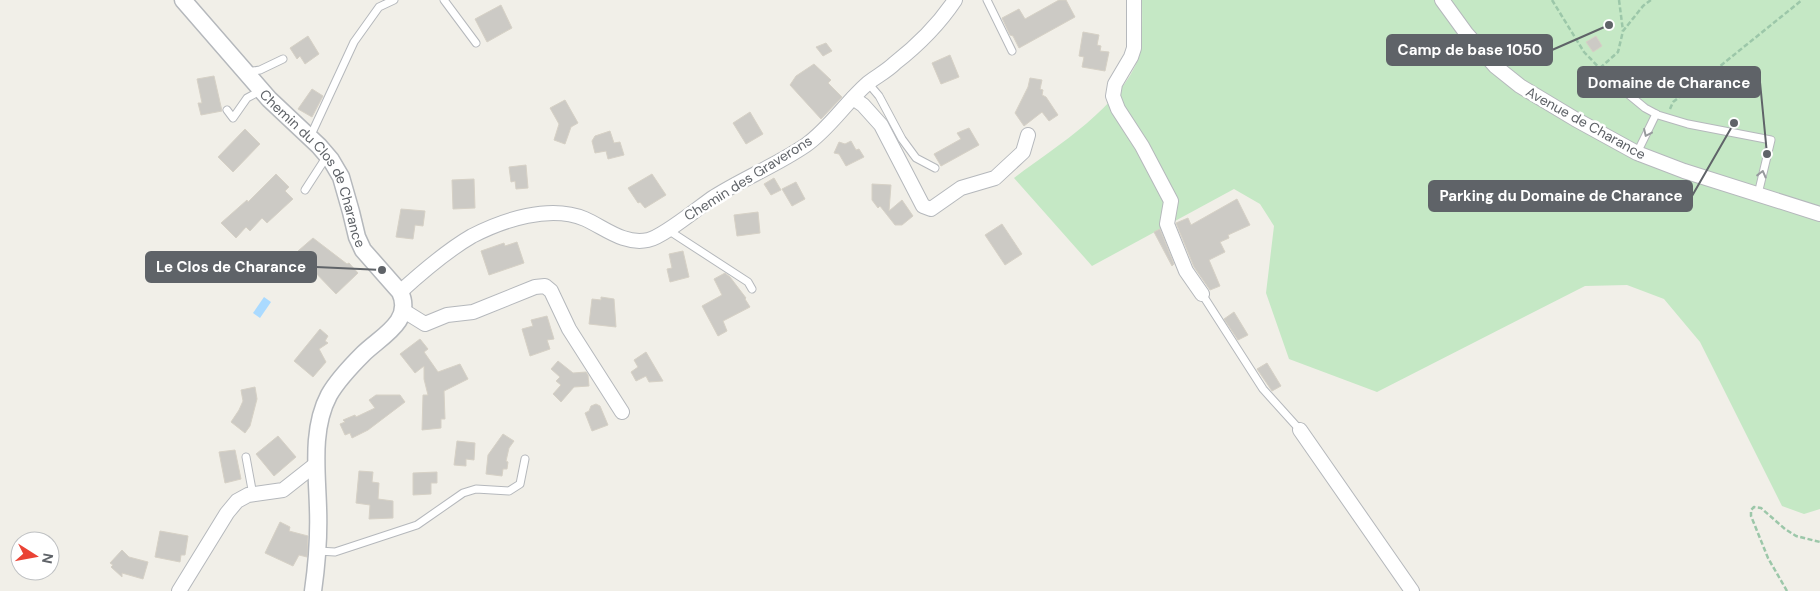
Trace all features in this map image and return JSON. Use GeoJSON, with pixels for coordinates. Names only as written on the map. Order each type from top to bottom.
{"type":"FeatureCollection","features":[{"type":"Feature","properties":{"kind":"street","name":"Chemin des Graverons"},"geometry":{"type":"LineString","coordinates":[[400,292],[443,256],[466,240],[512,220],[541,213],[556,212],[584,219],[630,241],[650,240],[716,197],[790,156],[809,143],[868,83],[895,64],[921,40],[938,23],[955,0]]}},
{"type":"Feature","properties":{"kind":"street"},"geometry":{"type":"LineString","coordinates":[[1134,0],[1134,48],[1131,57],[1115,84],[1113,96],[1171,201],[1167,224],[1186,271],[1202,294]]}},
{"type":"Feature","properties":{"kind":"street","name":"Avenue de Charance"},"geometry":{"type":"LineString","coordinates":[[1442,0],[1466,33],[1495,66],[1520,86],[1637,153],[1684,171],[1820,214]]}},
{"type":"Feature","properties":{"kind":"street","name":"Chemin du Clos de Charance"},"geometry":{"type":"LineString","coordinates":[[190,4],[262,90],[327,155],[340,177],[357,237],[363,250],[400,292],[404,300],[404,311]]}},
{"type":"Feature","properties":{"kind":"street"},"geometry":{"type":"LineString","coordinates":[[853,98],[863,105],[880,125],[898,161],[916,190],[922,206],[931,209],[962,188],[995,178],[1024,152],[1028,135]]}},
{"type":"Feature","properties":{"kind":"street"},"geometry":{"type":"LineString","coordinates":[[313,591],[317,551],[316,464],[318,435],[328,397],[335,386],[363,354],[386,335],[404,311],[425,324],[447,315],[473,312],[535,287],[545,286],[551,291],[569,329],[622,412]]}},
{"type":"Feature","properties":{"kind":"street"},"geometry":{"type":"LineString","coordinates":[[1300,430],[1412,591]]}},
{"type":"Feature","properties":{"kind":"street"},"geometry":{"type":"LineString","coordinates":[[179,591],[227,513],[237,501],[253,495],[283,490],[316,464]]}},
{"type":"Feature","properties":{"kind":"lane"},"geometry":{"type":"LineString","coordinates":[[310,137],[354,42],[379,7],[394,0]]}},
{"type":"Feature","properties":{"kind":"lane"},"geometry":{"type":"LineString","coordinates":[[444,0],[476,43]]}},
{"type":"Feature","properties":{"kind":"lane"},"geometry":{"type":"LineString","coordinates":[[988,0],[1012,51]]}},
{"type":"Feature","properties":{"kind":"lane"},"geometry":{"type":"LineString","coordinates":[[247,72],[260,70],[283,59]]}},
{"type":"Feature","properties":{"kind":"lane"},"geometry":{"type":"LineString","coordinates":[[868,83],[879,96],[902,139],[916,158],[935,168]]}},
{"type":"Feature","properties":{"kind":"lane"},"geometry":{"type":"LineString","coordinates":[[1622,89],[1645,108],[1656,114],[1688,124],[1771,140],[1758,194]]}},
{"type":"Feature","properties":{"kind":"lane"},"geometry":{"type":"LineString","coordinates":[[227,110],[234,118],[246,98],[262,90]]}},
{"type":"Feature","properties":{"kind":"lane"},"geometry":{"type":"LineString","coordinates":[[1637,153],[1656,114]]}},
{"type":"Feature","properties":{"kind":"lane"},"geometry":{"type":"LineString","coordinates":[[305,190],[327,155]]}},
{"type":"Feature","properties":{"kind":"lane"},"geometry":{"type":"LineString","coordinates":[[668,230],[748,282],[752,289]]}},
{"type":"Feature","properties":{"kind":"lane"},"geometry":{"type":"LineString","coordinates":[[1202,294],[1263,388],[1300,430]]}},
{"type":"Feature","properties":{"kind":"lane"},"geometry":{"type":"LineString","coordinates":[[246,457],[253,495]]}},
{"type":"Feature","properties":{"kind":"lane"},"geometry":{"type":"LineString","coordinates":[[317,551],[335,552],[417,525],[463,493],[476,490],[509,491],[520,484],[525,458]]}},
{"type":"Feature","properties":{"kind":"path"},"geometry":{"type":"LineString","coordinates":[[1552,0],[1584,52],[1611,81],[1622,89]]}},
{"type":"Feature","properties":{"kind":"path"},"geometry":{"type":"LineString","coordinates":[[1600,68],[1618,52],[1623,31],[1619,0]]}},
{"type":"Feature","properties":{"kind":"path"},"geometry":{"type":"LineString","coordinates":[[1623,31],[1643,6],[1651,0]]}},
{"type":"Feature","properties":{"kind":"path"},"geometry":{"type":"LineString","coordinates":[[1666,117],[1673,102],[1802,0]]}},
{"type":"Feature","properties":{"kind":"path"},"geometry":{"type":"LineString","coordinates":[[1787,591],[1768,558],[1751,516],[1751,510],[1754,507],[1761,508],[1784,529],[1796,536],[1820,542]]}},
{"type":"Feature","properties":{"kind":"green space"},"geometry":{"type":"Polygon","coordinates":[[[1142,0],[1820,0],[1820,509],[1804,514],[1782,506],[1700,342],[1664,299],[1627,285],[1585,286],[1377,392],[1289,359],[1266,293],[1274,226],[1260,204],[1234,189],[1092,266],[1014,178],[1085,125],[1118,93],[1139,57],[1142,30],[1142,0]]]}},
{"type":"Feature","properties":{"kind":"water"},"geometry":{"type":"Polygon","coordinates":[[[264,297],[271,302],[260,318],[253,313],[264,297]]]}},
{"type":"Feature","properties":{"kind":"building"},"geometry":{"type":"Polygon","coordinates":[[[1059,0],[1066,0],[1075,17],[1019,48],[1002,18],[1019,9],[1025,19],[1059,0]]]}},
{"type":"Feature","properties":{"kind":"building"},"geometry":{"type":"Polygon","coordinates":[[[501,5],[512,28],[487,42],[475,19],[501,5]]]}},
{"type":"Feature","properties":{"kind":"building"},"geometry":{"type":"Polygon","coordinates":[[[1083,32],[1099,35],[1097,45],[1101,46],[1100,51],[1109,52],[1105,71],[1082,67],[1084,57],[1079,56],[1083,32]]]}},
{"type":"Feature","properties":{"kind":"building"},"geometry":{"type":"Polygon","coordinates":[[[308,36],[319,54],[305,64],[300,56],[297,59],[290,48],[308,36]]]}},
{"type":"Feature","properties":{"kind":"building"},"geometry":{"type":"Polygon","coordinates":[[[1596,36],[1602,46],[1593,52],[1586,42],[1596,36]]]}},
{"type":"Feature","properties":{"kind":"building"},"geometry":{"type":"Polygon","coordinates":[[[826,43],[832,51],[823,56],[816,47],[826,43]]]}},
{"type":"Feature","properties":{"kind":"building"},"geometry":{"type":"Polygon","coordinates":[[[950,55],[959,77],[941,84],[932,63],[950,55]]]}},
{"type":"Feature","properties":{"kind":"building"},"geometry":{"type":"Polygon","coordinates":[[[814,64],[831,80],[828,83],[842,97],[821,119],[790,85],[796,76],[814,64]]]}},
{"type":"Feature","properties":{"kind":"building"},"geometry":{"type":"Polygon","coordinates":[[[214,76],[222,111],[201,115],[198,103],[202,103],[197,79],[214,76]]]}},
{"type":"Feature","properties":{"kind":"building"},"geometry":{"type":"Polygon","coordinates":[[[1030,78],[1042,80],[1040,89],[1043,90],[1042,95],[1046,97],[1058,115],[1049,121],[1042,112],[1024,126],[1015,113],[1028,87],[1030,78]]]}},
{"type":"Feature","properties":{"kind":"building"},"geometry":{"type":"Polygon","coordinates":[[[312,89],[323,96],[312,117],[298,109],[312,89]]]}},
{"type":"Feature","properties":{"kind":"building"},"geometry":{"type":"Polygon","coordinates":[[[565,100],[578,123],[571,127],[565,144],[554,140],[559,124],[550,108],[565,100]]]}},
{"type":"Feature","properties":{"kind":"building"},"geometry":{"type":"Polygon","coordinates":[[[750,112],[763,134],[746,144],[733,123],[750,112]]]}},
{"type":"Feature","properties":{"kind":"building"},"geometry":{"type":"Polygon","coordinates":[[[969,128],[979,145],[941,166],[934,154],[961,139],[957,133],[969,128]]]}},
{"type":"Feature","properties":{"kind":"building"},"geometry":{"type":"Polygon","coordinates":[[[245,129],[260,144],[233,172],[218,157],[245,129]]]}},
{"type":"Feature","properties":{"kind":"building"},"geometry":{"type":"Polygon","coordinates":[[[610,131],[614,143],[620,142],[624,155],[608,159],[606,151],[595,153],[592,141],[595,136],[610,131]]]}},
{"type":"Feature","properties":{"kind":"building"},"geometry":{"type":"Polygon","coordinates":[[[851,141],[856,150],[859,149],[864,157],[846,166],[839,154],[834,153],[839,142],[845,144],[851,141]]]}},
{"type":"Feature","properties":{"kind":"building"},"geometry":{"type":"Polygon","coordinates":[[[526,165],[528,188],[516,189],[515,181],[511,182],[509,167],[526,165]]]}},
{"type":"Feature","properties":{"kind":"building"},"geometry":{"type":"Polygon","coordinates":[[[276,174],[289,187],[285,191],[293,199],[267,223],[262,218],[250,231],[246,227],[236,238],[221,223],[247,200],[248,202],[276,174]]]}},
{"type":"Feature","properties":{"kind":"building"},"geometry":{"type":"Polygon","coordinates":[[[652,174],[666,195],[645,208],[640,202],[638,203],[628,188],[652,174]]]}},
{"type":"Feature","properties":{"kind":"building"},"geometry":{"type":"Polygon","coordinates":[[[774,178],[781,190],[771,195],[764,184],[774,178]]]}},
{"type":"Feature","properties":{"kind":"building"},"geometry":{"type":"Polygon","coordinates":[[[474,179],[475,208],[453,209],[452,180],[474,179]]]}},
{"type":"Feature","properties":{"kind":"building"},"geometry":{"type":"Polygon","coordinates":[[[796,182],[805,199],[792,206],[782,189],[796,182]]]}},
{"type":"Feature","properties":{"kind":"building"},"geometry":{"type":"Polygon","coordinates":[[[872,184],[891,185],[889,211],[902,200],[913,216],[902,225],[895,225],[880,206],[878,208],[872,200],[872,184]]]}},
{"type":"Feature","properties":{"kind":"building"},"geometry":{"type":"Polygon","coordinates":[[[1237,199],[1250,225],[1228,235],[1229,238],[1220,242],[1225,252],[1209,260],[1220,286],[1210,290],[1194,267],[1176,223],[1188,218],[1191,225],[1237,199]]]}},
{"type":"Feature","properties":{"kind":"building"},"geometry":{"type":"Polygon","coordinates":[[[401,209],[425,211],[423,226],[415,225],[413,239],[396,237],[401,209]]]}},
{"type":"Feature","properties":{"kind":"building"},"geometry":{"type":"Polygon","coordinates":[[[758,212],[760,233],[737,236],[734,215],[758,212]]]}},
{"type":"Feature","properties":{"kind":"building"},"geometry":{"type":"Polygon","coordinates":[[[1002,224],[1022,254],[1005,265],[985,235],[1002,224]]]}},
{"type":"Feature","properties":{"kind":"building"},"geometry":{"type":"Polygon","coordinates":[[[1160,229],[1174,264],[1172,266],[1154,232],[1160,229]]]}},
{"type":"Feature","properties":{"kind":"building"},"geometry":{"type":"Polygon","coordinates":[[[313,238],[347,264],[349,263],[358,273],[336,294],[309,266],[309,262],[298,251],[313,238]]]}},
{"type":"Feature","properties":{"kind":"building"},"geometry":{"type":"Polygon","coordinates":[[[517,242],[524,263],[489,275],[481,251],[504,243],[505,246],[517,242]]]}},
{"type":"Feature","properties":{"kind":"building"},"geometry":{"type":"Polygon","coordinates":[[[683,251],[689,277],[670,282],[667,269],[672,268],[669,254],[683,251]]]}},
{"type":"Feature","properties":{"kind":"building"},"geometry":{"type":"Polygon","coordinates":[[[725,273],[746,298],[750,307],[723,321],[727,331],[718,336],[702,306],[722,295],[714,279],[725,273]]]}},
{"type":"Feature","properties":{"kind":"building"},"geometry":{"type":"Polygon","coordinates":[[[601,297],[614,299],[616,327],[589,324],[592,299],[601,300],[601,297]]]}},
{"type":"Feature","properties":{"kind":"building"},"geometry":{"type":"Polygon","coordinates":[[[1234,312],[1248,335],[1238,340],[1224,319],[1234,312]]]}},
{"type":"Feature","properties":{"kind":"building"},"geometry":{"type":"Polygon","coordinates":[[[547,316],[554,339],[547,340],[550,349],[530,356],[522,329],[533,326],[531,320],[547,316]]]}},
{"type":"Feature","properties":{"kind":"building"},"geometry":{"type":"Polygon","coordinates":[[[320,329],[328,336],[325,341],[328,343],[319,349],[326,362],[313,377],[294,361],[320,329]]]}},
{"type":"Feature","properties":{"kind":"building"},"geometry":{"type":"Polygon","coordinates":[[[420,339],[428,349],[424,352],[438,372],[460,364],[468,379],[444,391],[445,419],[441,419],[441,428],[422,430],[423,395],[428,395],[424,379],[424,366],[415,373],[400,354],[420,339]]]}},
{"type":"Feature","properties":{"kind":"building"},"geometry":{"type":"Polygon","coordinates":[[[646,352],[663,381],[649,382],[646,376],[636,381],[631,372],[638,367],[634,360],[646,352]]]}},
{"type":"Feature","properties":{"kind":"building"},"geometry":{"type":"Polygon","coordinates":[[[558,361],[573,373],[586,372],[589,386],[574,387],[561,402],[553,394],[561,385],[556,381],[560,377],[551,369],[558,361]]]}},
{"type":"Feature","properties":{"kind":"building"},"geometry":{"type":"Polygon","coordinates":[[[1267,363],[1281,386],[1272,391],[1257,369],[1267,363]]]}},
{"type":"Feature","properties":{"kind":"building"},"geometry":{"type":"Polygon","coordinates":[[[255,387],[257,399],[250,426],[245,433],[231,422],[243,401],[241,390],[255,387]]]}},
{"type":"Feature","properties":{"kind":"building"},"geometry":{"type":"Polygon","coordinates":[[[376,395],[400,395],[405,402],[368,430],[352,438],[350,433],[345,435],[340,424],[345,422],[343,420],[355,415],[356,417],[375,408],[369,400],[376,395]]]}},
{"type":"Feature","properties":{"kind":"building"},"geometry":{"type":"Polygon","coordinates":[[[596,404],[600,406],[608,425],[592,431],[585,413],[589,411],[591,406],[596,404]]]}},
{"type":"Feature","properties":{"kind":"building"},"geometry":{"type":"Polygon","coordinates":[[[503,434],[514,441],[509,448],[506,461],[508,462],[507,469],[503,469],[502,476],[486,474],[488,455],[503,434]]]}},
{"type":"Feature","properties":{"kind":"building"},"geometry":{"type":"Polygon","coordinates":[[[278,436],[296,457],[274,476],[256,454],[278,436]]]}},
{"type":"Feature","properties":{"kind":"building"},"geometry":{"type":"Polygon","coordinates":[[[457,441],[475,443],[474,460],[466,459],[466,466],[454,465],[457,441]]]}},
{"type":"Feature","properties":{"kind":"building"},"geometry":{"type":"Polygon","coordinates":[[[235,450],[241,479],[225,483],[219,452],[235,450]]]}},
{"type":"Feature","properties":{"kind":"building"},"geometry":{"type":"Polygon","coordinates":[[[359,471],[373,472],[372,482],[379,483],[378,499],[393,501],[393,518],[369,519],[370,505],[356,503],[359,471]]]}},
{"type":"Feature","properties":{"kind":"building"},"geometry":{"type":"Polygon","coordinates":[[[437,472],[437,483],[431,483],[431,494],[413,495],[413,473],[437,472]]]}},
{"type":"Feature","properties":{"kind":"building"},"geometry":{"type":"Polygon","coordinates":[[[280,522],[290,527],[289,531],[308,536],[307,557],[299,555],[293,566],[265,553],[280,522]]]}},
{"type":"Feature","properties":{"kind":"building"},"geometry":{"type":"Polygon","coordinates":[[[160,531],[188,536],[185,555],[181,555],[180,562],[155,557],[160,531]]]}},
{"type":"Feature","properties":{"kind":"building"},"geometry":{"type":"Polygon","coordinates":[[[122,550],[129,557],[148,562],[143,579],[122,573],[122,577],[111,567],[113,565],[110,563],[122,550]]]}},
{"type":"Feature","properties":{"kind":"place","name":"Camp de base 1050"},"geometry":{"type":"Point","coordinates":[1609,25]}},
{"type":"Feature","properties":{"kind":"place","name":"Parking du Domaine de Charance"},"geometry":{"type":"Point","coordinates":[1734,123]}},
{"type":"Feature","properties":{"kind":"place","name":"Domaine de Charance"},"geometry":{"type":"Point","coordinates":[1767,154]}},
{"type":"Feature","properties":{"kind":"place","name":"Le Clos de Charance"},"geometry":{"type":"Point","coordinates":[382,270]}}]}
